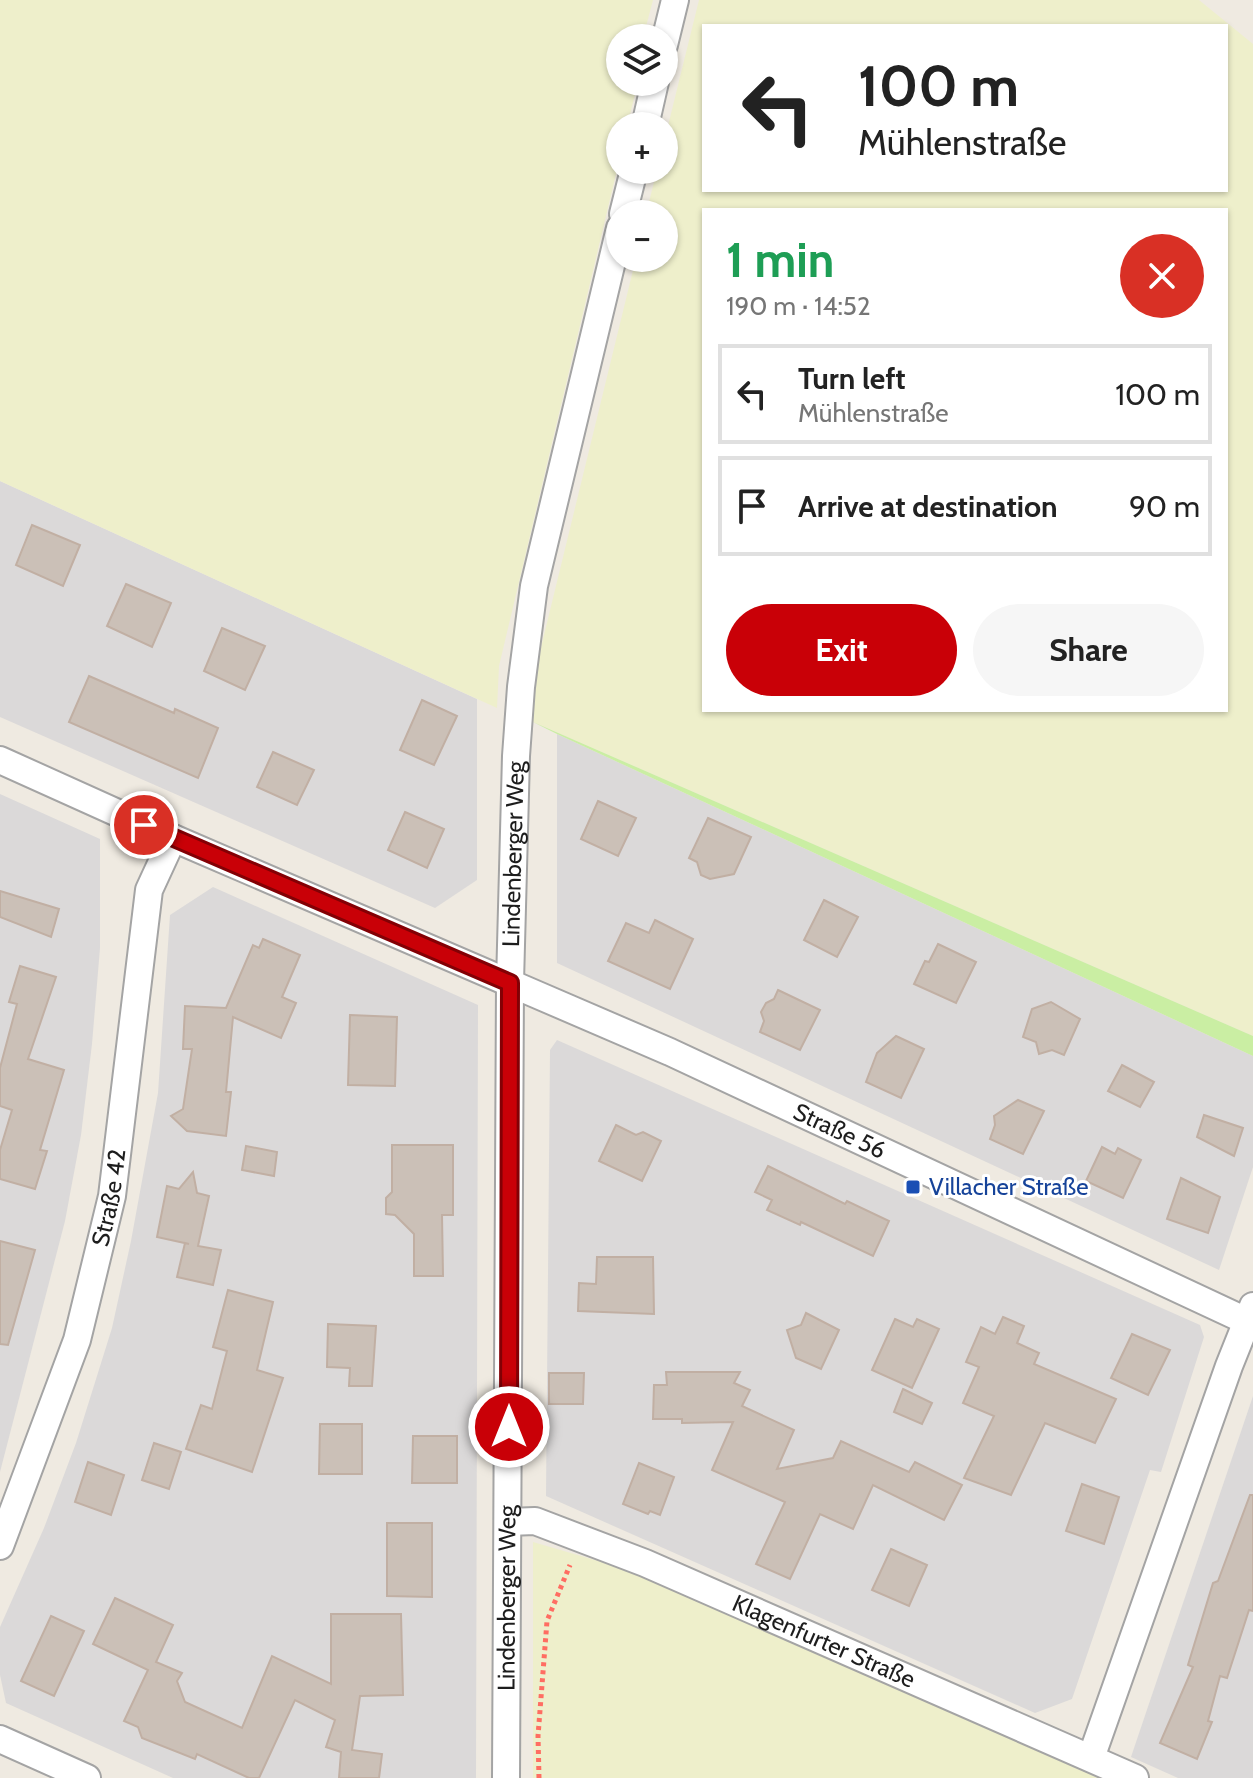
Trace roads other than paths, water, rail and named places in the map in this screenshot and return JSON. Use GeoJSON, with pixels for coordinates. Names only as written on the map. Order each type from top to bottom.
{"type":"FeatureCollection","features":[{"type":"Feature","properties":{"kind":"street"},"geometry":{"type":"LineString","coordinates":[[669,24],[675,0]]}},
{"type":"Feature","properties":{"kind":"street","name":"Lindenberger Weg"},"geometry":{"type":"LineString","coordinates":[[506,1778],[510,983],[516,756],[534,586],[609,272]]}},
{"type":"Feature","properties":{"kind":"street","name":"Straße 56"},"geometry":{"type":"LineString","coordinates":[[0,760],[670,1052],[1251,1317]]}},
{"type":"Feature","properties":{"kind":"street","name":"Straße 42"},"geometry":{"type":"LineString","coordinates":[[0,1546],[77,1340],[112,1196],[149,890],[173,838]]}},
{"type":"Feature","properties":{"kind":"street"},"geometry":{"type":"LineString","coordinates":[[1091,1758],[1225,1376],[1251,1317]]}},
{"type":"Feature","properties":{"kind":"street","name":"Klagenfurter Straße"},"geometry":{"type":"LineString","coordinates":[[508,1522],[535,1521],[659,1569],[1135,1778]]}},
{"type":"Feature","properties":{"kind":"street"},"geometry":{"type":"LineString","coordinates":[[0,1739],[87,1778]]}},
{"type":"Feature","properties":{"kind":"place","name":"Villacher Straße"},"geometry":{"type":"Point","coordinates":[913,1187]}}]}
